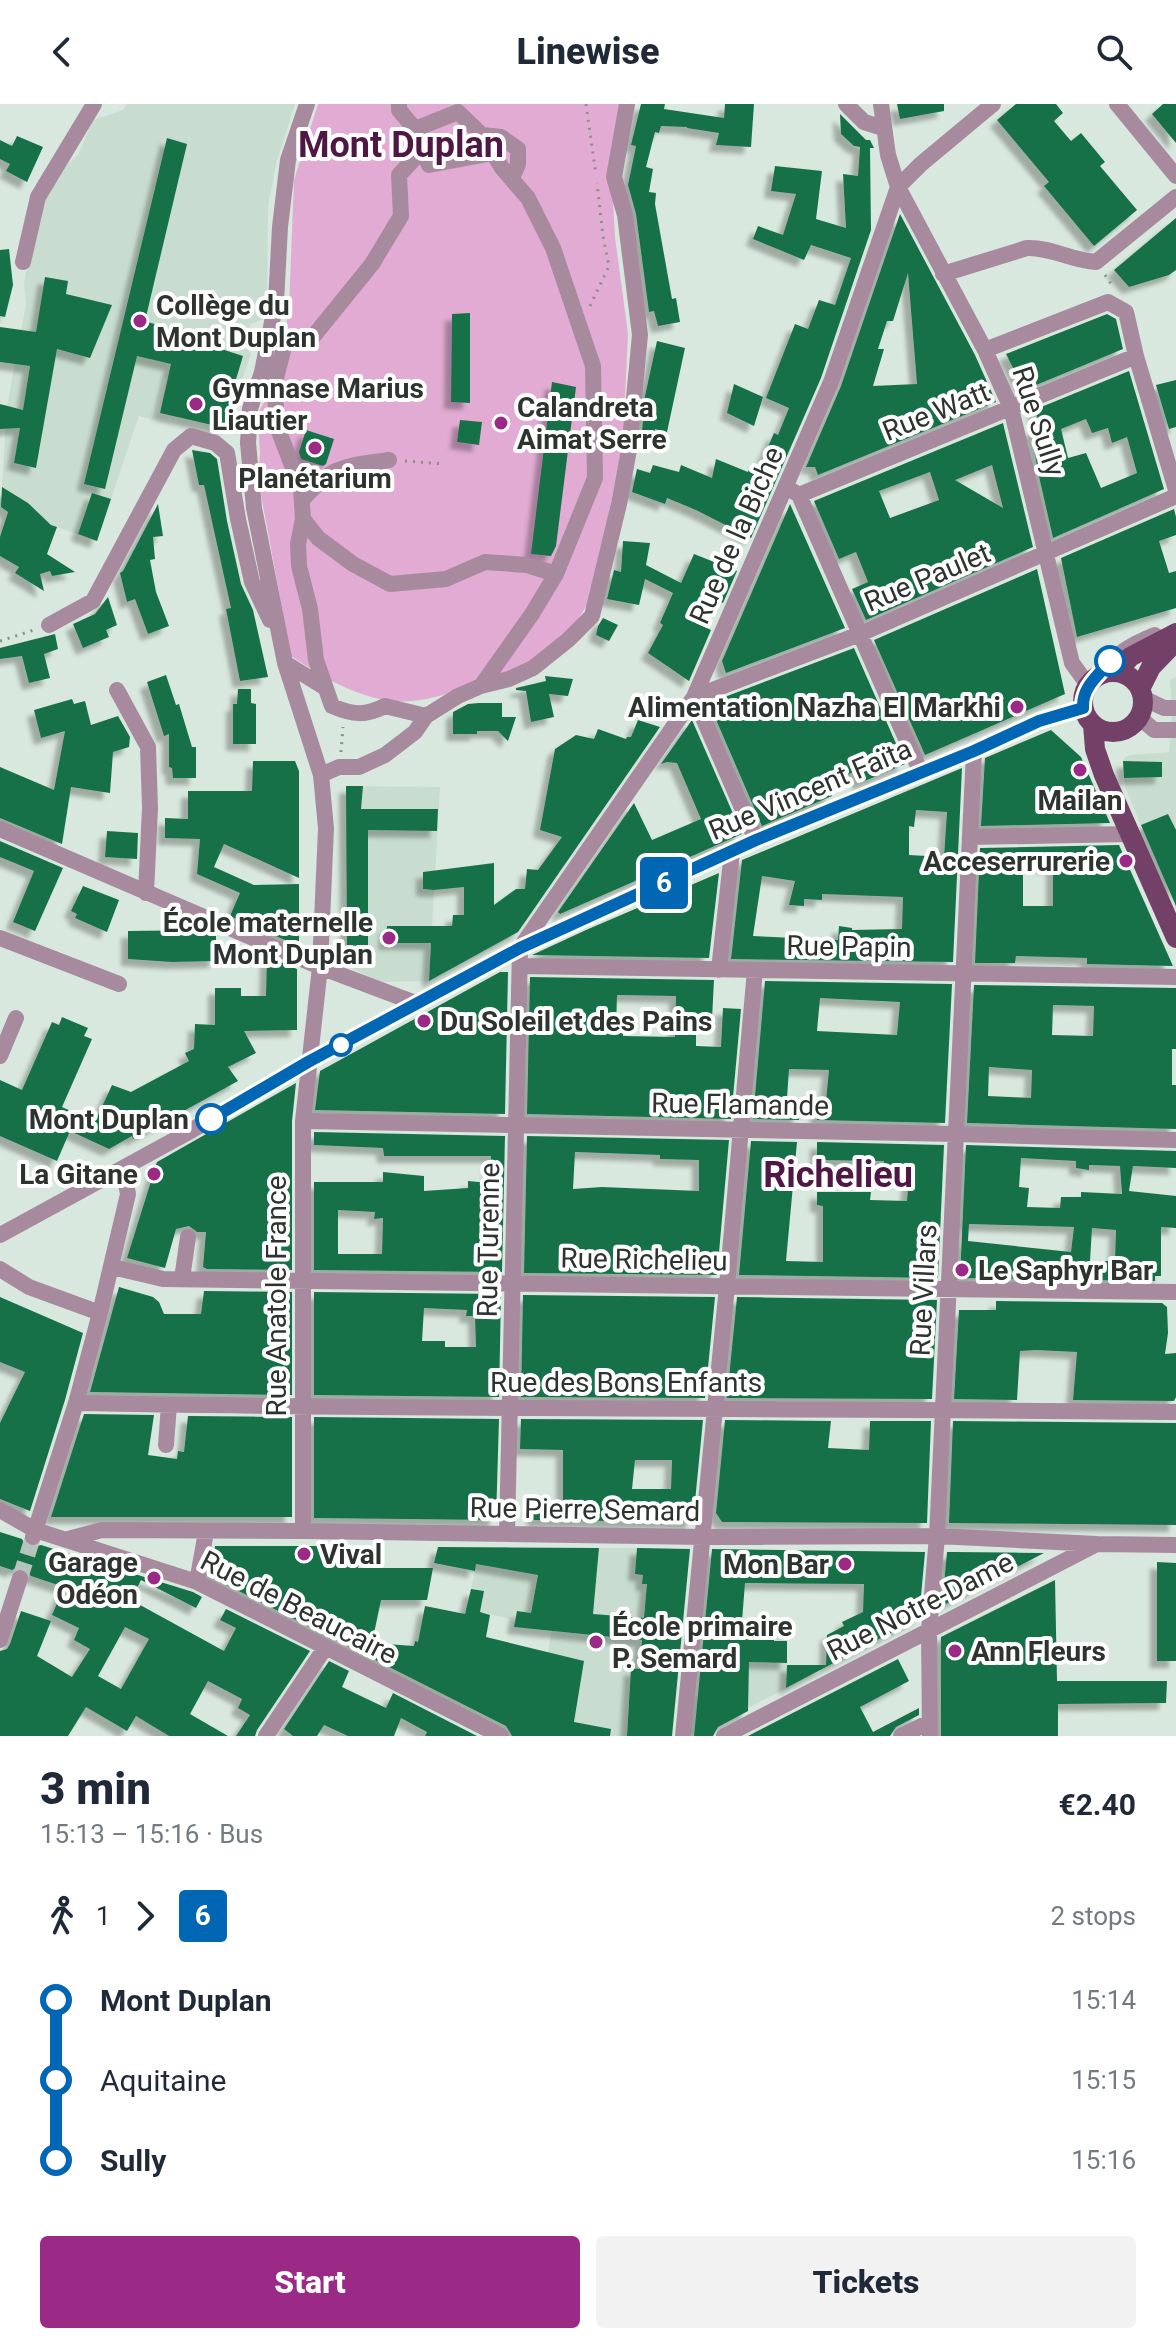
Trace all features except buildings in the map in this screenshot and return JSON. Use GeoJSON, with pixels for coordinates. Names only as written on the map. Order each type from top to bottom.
{"type":"FeatureCollection","features":[{"type":"Feature","properties":{"kind":"main road"},"geometry":{"type":"LineString","coordinates":[[1118,672],[1130,657],[1176,631]]}},
{"type":"Feature","properties":{"kind":"main road"},"geometry":{"type":"LineString","coordinates":[[1104,775],[1112,751],[1136,709],[1151,667],[1176,641]]}},
{"type":"Feature","properties":{"kind":"main road"},"geometry":{"type":"LineString","coordinates":[[1088,717],[1102,731],[1113,733],[1136,709],[1135,681],[1118,672],[1104,673],[1092,681],[1083,700],[1104,775],[1176,938]]}},
{"type":"Feature","properties":{"kind":"street"},"geometry":{"type":"LineString","coordinates":[[23,262],[38,197],[94,104]]}},
{"type":"Feature","properties":{"kind":"street"},"geometry":{"type":"LineString","coordinates":[[281,643],[254,508],[248,443],[250,409],[262,372],[276,302],[288,160],[307,104]]}},
{"type":"Feature","properties":{"kind":"street"},"geometry":{"type":"LineString","coordinates":[[399,104],[399,110],[415,129],[429,165],[493,153],[528,198],[553,248],[593,366],[595,478],[556,574],[481,686]]}},
{"type":"Feature","properties":{"kind":"street"},"geometry":{"type":"LineString","coordinates":[[321,775],[339,767],[359,767],[385,755],[415,732],[426,716],[458,696],[533,668],[592,616],[629,450],[640,335],[625,215],[614,177],[627,104]]}},
{"type":"Feature","properties":{"kind":"street"},"geometry":{"type":"LineString","coordinates":[[846,104],[864,122],[883,128]]}},
{"type":"Feature","properties":{"kind":"street"},"geometry":{"type":"LineString","coordinates":[[881,104],[888,155],[898,187],[993,104]]}},
{"type":"Feature","properties":{"kind":"street"},"geometry":{"type":"LineString","coordinates":[[1117,104],[1176,176]]}},
{"type":"Feature","properties":{"kind":"street"},"geometry":{"type":"LineString","coordinates":[[415,129],[455,108],[482,135],[501,137],[518,149],[518,164],[512,178]]}},
{"type":"Feature","properties":{"kind":"street"},"geometry":{"type":"LineString","coordinates":[[312,338],[372,264],[401,216],[399,175],[423,149]]}},
{"type":"Feature","properties":{"kind":"street","name":"Rue Sully"},"geometry":{"type":"LineString","coordinates":[[898,187],[985,350],[1011,408],[1072,663],[1092,681]]}},
{"type":"Feature","properties":{"kind":"street","name":"Rue de la Biche"},"geometry":{"type":"LineString","coordinates":[[520,948],[694,697],[792,491],[898,187]]}},
{"type":"Feature","properties":{"kind":"street"},"geometry":{"type":"LineString","coordinates":[[943,274],[1027,248],[1051,250],[1096,262],[1176,197]]}},
{"type":"Feature","properties":{"kind":"street"},"geometry":{"type":"LineString","coordinates":[[985,350],[1108,302],[1126,312],[1176,493]]}},
{"type":"Feature","properties":{"kind":"street"},"geometry":{"type":"LineString","coordinates":[[271,332],[286,339],[274,386],[278,429],[297,477],[302,500],[299,566],[324,687],[332,706],[345,711],[369,714],[385,706],[426,716]]}},
{"type":"Feature","properties":{"kind":"street","name":"Rue Watt"},"geometry":{"type":"LineString","coordinates":[[792,491],[1011,408],[1136,356]]}},
{"type":"Feature","properties":{"kind":"street"},"geometry":{"type":"LineString","coordinates":[[49,625],[93,601],[174,450],[191,436],[215,443],[227,453],[252,582],[281,643]]}},
{"type":"Feature","properties":{"kind":"street"},"geometry":{"type":"LineString","coordinates":[[302,500],[321,479],[340,467],[389,460]]}},
{"type":"Feature","properties":{"kind":"street"},"geometry":{"type":"LineString","coordinates":[[792,491],[921,773]]}},
{"type":"Feature","properties":{"kind":"street","name":"Rue Paulet"},"geometry":{"type":"LineString","coordinates":[[694,697],[860,634],[1176,493]]}},
{"type":"Feature","properties":{"kind":"street"},"geometry":{"type":"LineString","coordinates":[[303,519],[318,538],[353,564],[390,584],[446,579],[485,562],[527,565],[556,574]]}},
{"type":"Feature","properties":{"kind":"street"},"geometry":{"type":"LineString","coordinates":[[1092,681],[1115,655],[1129,645],[1160,632],[1176,631]]}},
{"type":"Feature","properties":{"kind":"street","name":"Rue Anatole France"},"geometry":{"type":"LineString","coordinates":[[281,643],[321,775],[326,828],[320,967],[303,1121],[303,1531]]}},
{"type":"Feature","properties":{"kind":"street"},"geometry":{"type":"LineString","coordinates":[[285,663],[324,687]]}},
{"type":"Feature","properties":{"kind":"street"},"geometry":{"type":"LineString","coordinates":[[117,690],[148,747],[150,808],[146,893]]}},
{"type":"Feature","properties":{"kind":"street"},"geometry":{"type":"LineString","coordinates":[[694,697],[756,840]]}},
{"type":"Feature","properties":{"kind":"street"},"geometry":{"type":"LineString","coordinates":[[1136,709],[1174,708]]}},
{"type":"Feature","properties":{"kind":"street"},"geometry":{"type":"LineString","coordinates":[[1136,709],[1154,730],[1173,730]]}},
{"type":"Feature","properties":{"kind":"street","name":"Rue Vincent Faïta"},"geometry":{"type":"LineString","coordinates":[[0,1245],[5,1230],[520,948],[756,840],[974,751],[1039,721],[1088,717]]}},
{"type":"Feature","properties":{"kind":"street","name":"Rue Villars"},"geometry":{"type":"LineString","coordinates":[[930,1729],[929,1630],[937,1536],[974,751]]}},
{"type":"Feature","properties":{"kind":"street"},"geometry":{"type":"LineString","coordinates":[[0,829],[320,967],[418,1004]]}},
{"type":"Feature","properties":{"kind":"street"},"geometry":{"type":"LineString","coordinates":[[971,837],[1129,834]]}},
{"type":"Feature","properties":{"kind":"street"},"geometry":{"type":"LineString","coordinates":[[719,970],[732,852]]}},
{"type":"Feature","properties":{"kind":"street"},"geometry":{"type":"LineString","coordinates":[[0,938],[119,984]]}},
{"type":"Feature","properties":{"kind":"street","name":"Rue Turenne"},"geometry":{"type":"LineString","coordinates":[[507,1533],[520,948]]}},
{"type":"Feature","properties":{"kind":"street","name":"Rue Papin"},"geometry":{"type":"LineString","coordinates":[[520,966],[1176,977]]}},
{"type":"Feature","properties":{"kind":"street"},"geometry":{"type":"LineString","coordinates":[[683,1736],[755,970]]}},
{"type":"Feature","properties":{"kind":"street"},"geometry":{"type":"LineString","coordinates":[[0,1056],[16,1018]]}},
{"type":"Feature","properties":{"kind":"street","name":"Rue Flamande"},"geometry":{"type":"LineString","coordinates":[[303,1121],[1176,1140]]}},
{"type":"Feature","properties":{"kind":"street"},"geometry":{"type":"LineString","coordinates":[[34,1533],[76,1403],[112,1267],[128,1194],[123,1168]]}},
{"type":"Feature","properties":{"kind":"street"},"geometry":{"type":"LineString","coordinates":[[182,1279],[188,1237]]}},
{"type":"Feature","properties":{"kind":"street"},"geometry":{"type":"LineString","coordinates":[[1,1265],[29,1287],[100,1313]]}},
{"type":"Feature","properties":{"kind":"street","name":"Rue Richelieu"},"geometry":{"type":"LineString","coordinates":[[112,1267],[163,1279],[1176,1292]]}},
{"type":"Feature","properties":{"kind":"street","name":"Rue des Bons Enfants"},"geometry":{"type":"LineString","coordinates":[[76,1403],[1176,1412]]}},
{"type":"Feature","properties":{"kind":"street"},"geometry":{"type":"LineString","coordinates":[[166,1445],[169,1405]]}},
{"type":"Feature","properties":{"kind":"street","name":"Rue Pierre Semard"},"geometry":{"type":"LineString","coordinates":[[0,1510],[34,1533],[68,1539],[102,1530],[303,1531],[704,1537],[937,1536],[1176,1545]]}},
{"type":"Feature","properties":{"kind":"street"},"geometry":{"type":"LineString","coordinates":[[197,1582],[206,1532]]}},
{"type":"Feature","properties":{"kind":"street","name":"Rue de Beaucaire"},"geometry":{"type":"LineString","coordinates":[[68,1539],[197,1582],[501,1736]]}},
{"type":"Feature","properties":{"kind":"street","name":"Rue Notre-Dame"},"geometry":{"type":"LineString","coordinates":[[724,1736],[1097,1544]]}},
{"type":"Feature","properties":{"kind":"street"},"geometry":{"type":"LineString","coordinates":[[0,1640],[20,1578]]}},
{"type":"Feature","properties":{"kind":"street"},"geometry":{"type":"LineString","coordinates":[[266,1736],[325,1648]]}},
{"type":"Feature","properties":{"kind":"street"},"geometry":{"type":"LineString","coordinates":[[901,1736],[930,1729]]}},
{"type":"Feature","properties":{"kind":"path"},"geometry":{"type":"LineString","coordinates":[[580,328],[609,266],[586,104]]}},
{"type":"Feature","properties":{"kind":"path"},"geometry":{"type":"LineString","coordinates":[[1105,275],[1111,283]]}},
{"type":"Feature","properties":{"kind":"path"},"geometry":{"type":"LineString","coordinates":[[389,460],[444,464]]}},
{"type":"Feature","properties":{"kind":"path"},"geometry":{"type":"LineString","coordinates":[[0,641],[49,625]]}},
{"type":"Feature","properties":{"kind":"path"},"geometry":{"type":"LineString","coordinates":[[339,767],[345,711]]}},
{"type":"Feature","properties":{"kind":"shaded area","name":"Collège du Mont Duplan"},"geometry":{"type":"Polygon","coordinates":[[[127,104],[295,104],[276,164],[268,206],[267,311],[263,319],[251,324],[243,342],[251,354],[239,388],[207,380],[204,390],[164,378],[154,420],[139,416],[97,541],[51,525],[28,503],[2,487],[7,406],[26,304],[24,283],[41,203],[60,171],[78,155],[93,120],[123,110],[127,104]]]}},
{"type":"Feature","properties":{"kind":"shaded area","name":"Mont Duplan"},"geometry":{"type":"Polygon","coordinates":[[[318,104],[622,104],[613,200],[628,334],[623,441],[593,594],[568,632],[543,656],[520,668],[428,699],[399,701],[372,697],[336,683],[291,656],[258,479],[260,409],[274,386],[289,309],[294,180],[318,104]]]}},
{"type":"Feature","properties":{"kind":"shaded area"},"geometry":{"type":"Polygon","coordinates":[[[1176,677],[1176,910],[1125,787],[1123,761],[1130,755],[1169,752],[1170,680],[1176,677]]]}},
{"type":"Feature","properties":{"kind":"shaded area"},"geometry":{"type":"Polygon","coordinates":[[[346,786],[440,787],[429,981],[379,982],[347,966],[346,786]]]}},
{"type":"Feature","properties":{"kind":"shaded area"},"geometry":{"type":"Polygon","coordinates":[[[480,1548],[538,1574],[531,1613],[518,1611],[515,1620],[480,1612],[484,1591],[471,1589],[480,1548]]]}},
{"type":"Feature","properties":{"kind":"shaded area","name":"École primaire P. Semard"},"geometry":{"type":"Polygon","coordinates":[[[599,1548],[651,1548],[639,1669],[631,1668],[627,1736],[573,1730],[584,1662],[548,1653],[555,1610],[594,1603],[599,1548]]]}},
{"type":"Feature","properties":{"kind":"shaded area"},"geometry":{"type":"Polygon","coordinates":[[[741,1634],[787,1635],[786,1688],[695,1736],[691,1733],[695,1696],[716,1696],[741,1634]]]}},
{"type":"Feature","properties":{"kind":"tunnel"},"geometry":{"type":"LineString","coordinates":[[20,1578],[33,1537]]}},
{"type":"Feature","properties":{"kind":"bus line","name":"6"},"geometry":{"type":"LineString","coordinates":[[211,1119],[308,1062],[520,948],[756,840],[974,751],[1039,721],[1083,708],[1084,692],[1088,685],[1110,661]]}},
{"type":"Feature","properties":{"kind":"place","name":"Collège du Mont Duplan"},"geometry":{"type":"Point","coordinates":[140,321]}},
{"type":"Feature","properties":{"kind":"place","name":"Gymnase Marius Liautier"},"geometry":{"type":"Point","coordinates":[196,404]}},
{"type":"Feature","properties":{"kind":"place","name":"Calandreta Aimat Serre"},"geometry":{"type":"Point","coordinates":[501,423]}},
{"type":"Feature","properties":{"kind":"place","name":"Planétarium"},"geometry":{"type":"Point","coordinates":[315,448]}},
{"type":"Feature","properties":{"kind":"place","name":"Alimentation Nazha El Markhi"},"geometry":{"type":"Point","coordinates":[1017,707]}},
{"type":"Feature","properties":{"kind":"place","name":"Mailan"},"geometry":{"type":"Point","coordinates":[1080,770]}},
{"type":"Feature","properties":{"kind":"place","name":"Acceserrurerie"},"geometry":{"type":"Point","coordinates":[1126,861]}},
{"type":"Feature","properties":{"kind":"place","name":"École maternelle Mont Duplan"},"geometry":{"type":"Point","coordinates":[389,938]}},
{"type":"Feature","properties":{"kind":"place","name":"Du Soleil et des Pains"},"geometry":{"type":"Point","coordinates":[424,1021]}},
{"type":"Feature","properties":{"kind":"place","name":"Mont Duplan"},"geometry":{"type":"Point","coordinates":[211,1119]}},
{"type":"Feature","properties":{"kind":"place","name":"La Gitane"},"geometry":{"type":"Point","coordinates":[154,1174]}},
{"type":"Feature","properties":{"kind":"place","name":"Le Saphyr Bar"},"geometry":{"type":"Point","coordinates":[962,1270]}},
{"type":"Feature","properties":{"kind":"place","name":"Vival"},"geometry":{"type":"Point","coordinates":[304,1554]}},
{"type":"Feature","properties":{"kind":"place","name":"Mon Bar"},"geometry":{"type":"Point","coordinates":[845,1564]}},
{"type":"Feature","properties":{"kind":"place","name":"Garage Odéon"},"geometry":{"type":"Point","coordinates":[154,1578]}},
{"type":"Feature","properties":{"kind":"place","name":"École primaire P. Semard"},"geometry":{"type":"Point","coordinates":[596,1642]}},
{"type":"Feature","properties":{"kind":"place","name":"Ann Fleurs"},"geometry":{"type":"Point","coordinates":[955,1651]}},
{"type":"Feature","properties":{"kind":"district","name":"Mont Duplan"},"geometry":{"type":"Point","coordinates":[401,144]}},
{"type":"Feature","properties":{"kind":"district","name":"Richelieu"},"geometry":{"type":"Point","coordinates":[838,1174]}}]}
